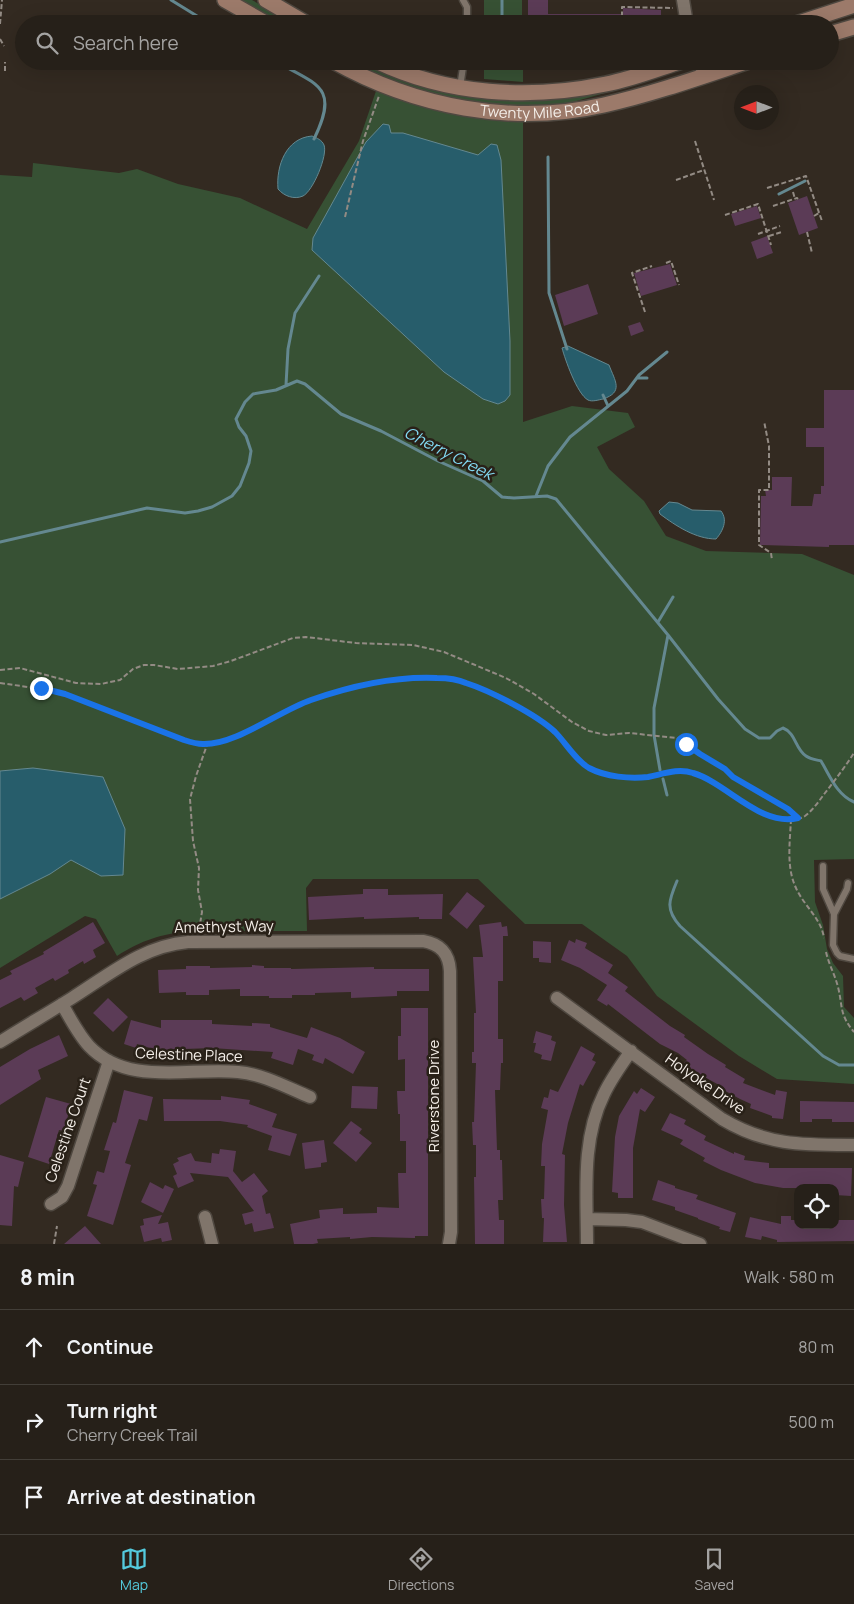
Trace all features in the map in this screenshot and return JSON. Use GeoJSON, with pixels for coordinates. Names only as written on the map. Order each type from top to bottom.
{"type":"FeatureCollection","features":[{"type":"Feature","properties":{"kind":"main road"},"geometry":{"type":"LineString","coordinates":[[225,0],[251,15]]}},
{"type":"Feature","properties":{"kind":"main road"},"geometry":{"type":"LineString","coordinates":[[266,0],[292,15]]}},
{"type":"Feature","properties":{"kind":"main road"},"geometry":{"type":"LineString","coordinates":[[823,15],[854,5]]}},
{"type":"Feature","properties":{"kind":"main road"},"geometry":{"type":"LineString","coordinates":[[839,31],[854,27]]}},
{"type":"Feature","properties":{"kind":"main road","name":"Twenty Mile Road"},"geometry":{"type":"LineString","coordinates":[[351,70],[382,86],[413,96],[454,107],[500,113],[579,110],[630,99],[722,70]]}},
{"type":"Feature","properties":{"kind":"main road","name":"Twenty Mile Road"},"geometry":{"type":"LineString","coordinates":[[400,70],[460,88],[519,93],[574,89],[612,83],[653,70]]}},
{"type":"Feature","properties":{"kind":"street"},"geometry":{"type":"LineString","coordinates":[[702,70],[704,76]]}},
{"type":"Feature","properties":{"kind":"street","name":"Amethyst Way"},"geometry":{"type":"LineString","coordinates":[[0,1042],[131,960],[159,947],[178,943],[423,941],[436,944],[442,949]]}},
{"type":"Feature","properties":{"kind":"street","name":"Riverstone Drive"},"geometry":{"type":"LineString","coordinates":[[442,949],[449,962],[450,971],[451,1232],[449,1244]]}},
{"type":"Feature","properties":{"kind":"street","name":"Holyoke Drive"},"geometry":{"type":"LineString","coordinates":[[557,998],[722,1118],[750,1133],[792,1144],[854,1145]]}},
{"type":"Feature","properties":{"kind":"street","name":"Celestine Place"},"geometry":{"type":"LineString","coordinates":[[62,1004],[88,1045],[101,1057],[130,1070],[145,1072],[240,1072],[264,1078],[310,1097]]}},
{"type":"Feature","properties":{"kind":"street"},"geometry":{"type":"LineString","coordinates":[[588,1244],[588,1154],[593,1121],[604,1093],[630,1052]]}},
{"type":"Feature","properties":{"kind":"street","name":"Celestine Court"},"geometry":{"type":"LineString","coordinates":[[50,1204],[62,1197],[68,1186],[109,1061]]}},
{"type":"Feature","properties":{"kind":"street"},"geometry":{"type":"LineString","coordinates":[[205,1217],[212,1244]]}},
{"type":"Feature","properties":{"kind":"street"},"geometry":{"type":"LineString","coordinates":[[588,1219],[642,1222],[700,1244]]}},
{"type":"Feature","properties":{"kind":"lane"},"geometry":{"type":"LineString","coordinates":[[463,0],[467,7],[467,15]]}},
{"type":"Feature","properties":{"kind":"lane"},"geometry":{"type":"LineString","coordinates":[[460,88],[463,70]]}},
{"type":"Feature","properties":{"kind":"lane"},"geometry":{"type":"LineString","coordinates":[[823,866],[824,889],[834,914],[834,950],[840,956],[854,959]]}},
{"type":"Feature","properties":{"kind":"lane"},"geometry":{"type":"LineString","coordinates":[[834,914],[847,889],[848,883]]}},
{"type":"Feature","properties":{"kind":"path"},"geometry":{"type":"LineString","coordinates":[[0,24],[2,0]]}},
{"type":"Feature","properties":{"kind":"path"},"geometry":{"type":"LineString","coordinates":[[622,15],[622,7],[678,4]]}},
{"type":"Feature","properties":{"kind":"path"},"geometry":{"type":"LineString","coordinates":[[0,39],[4,46]]}},
{"type":"Feature","properties":{"kind":"path"},"geometry":{"type":"LineString","coordinates":[[5,62],[5,71]]}},
{"type":"Feature","properties":{"kind":"path"},"geometry":{"type":"LineString","coordinates":[[345,216],[363,141],[382,86]]}},
{"type":"Feature","properties":{"kind":"path"},"geometry":{"type":"LineString","coordinates":[[695,140],[714,200]]}},
{"type":"Feature","properties":{"kind":"path"},"geometry":{"type":"LineString","coordinates":[[676,180],[704,170]]}},
{"type":"Feature","properties":{"kind":"path"},"geometry":{"type":"LineString","coordinates":[[767,188],[806,176],[822,221]]}},
{"type":"Feature","properties":{"kind":"path"},"geometry":{"type":"LineString","coordinates":[[788,182],[789,187]]}},
{"type":"Feature","properties":{"kind":"path"},"geometry":{"type":"LineString","coordinates":[[773,206],[796,199],[793,192]]}},
{"type":"Feature","properties":{"kind":"path"},"geometry":{"type":"LineString","coordinates":[[725,215],[758,204],[772,245]]}},
{"type":"Feature","properties":{"kind":"path"},"geometry":{"type":"LineString","coordinates":[[814,216],[819,213]]}},
{"type":"Feature","properties":{"kind":"path"},"geometry":{"type":"LineString","coordinates":[[758,234],[780,226]]}},
{"type":"Feature","properties":{"kind":"path"},"geometry":{"type":"LineString","coordinates":[[769,236],[782,232]]}},
{"type":"Feature","properties":{"kind":"path"},"geometry":{"type":"LineString","coordinates":[[807,232],[812,253]]}},
{"type":"Feature","properties":{"kind":"path"},"geometry":{"type":"LineString","coordinates":[[666,263],[671,261],[679,285]]}},
{"type":"Feature","properties":{"kind":"path"},"geometry":{"type":"LineString","coordinates":[[645,312],[632,273],[652,266]]}},
{"type":"Feature","properties":{"kind":"path"},"geometry":{"type":"LineString","coordinates":[[764,421],[769,446],[769,490],[759,490],[759,544],[770,552],[772,560]]}},
{"type":"Feature","properties":{"kind":"path"},"geometry":{"type":"LineString","coordinates":[[0,670],[20,668],[76,683],[101,684],[120,680],[133,668],[149,664],[178,669],[213,666],[293,638],[306,637],[356,643],[424,646],[444,652],[506,678],[540,697],[572,722],[589,731],[606,735],[629,733],[677,738],[725,769],[733,777],[788,809],[798,818]]}},
{"type":"Feature","properties":{"kind":"path"},"geometry":{"type":"LineString","coordinates":[[0,683],[56,691],[184,740],[207,744],[232,738],[308,701],[342,691],[378,682],[409,678],[452,679],[481,689],[540,720],[587,767],[596,771],[611,775],[640,777],[676,771],[691,772],[704,777],[760,812],[791,820],[807,813],[816,805],[854,753]]}},
{"type":"Feature","properties":{"kind":"path"},"geometry":{"type":"LineString","coordinates":[[199,932],[202,912],[198,890],[199,868],[193,841],[190,798],[207,744]]}},
{"type":"Feature","properties":{"kind":"path"},"geometry":{"type":"LineString","coordinates":[[791,820],[789,853],[791,875],[800,896],[820,924],[824,940]]}},
{"type":"Feature","properties":{"kind":"path"},"geometry":{"type":"LineString","coordinates":[[826,950],[838,986],[841,1009],[845,1020],[854,1032]]}},
{"type":"Feature","properties":{"kind":"path"},"geometry":{"type":"LineString","coordinates":[[54,1244],[57,1226]]}},
{"type":"Feature","properties":{"kind":"green space"},"geometry":{"type":"Polygon","coordinates":[[[239,0],[252,0],[278,15],[265,15],[239,0]]]}},
{"type":"Feature","properties":{"kind":"green space"},"geometry":{"type":"Polygon","coordinates":[[[484,0],[522,0],[522,15],[484,15],[484,0]]]}},
{"type":"Feature","properties":{"kind":"green space"},"geometry":{"type":"Polygon","coordinates":[[[367,70],[380,70],[388,74],[469,95],[681,70],[573,102],[526,107],[477,104],[413,90],[367,70]]]}},
{"type":"Feature","properties":{"kind":"green space"},"geometry":{"type":"Polygon","coordinates":[[[484,70],[523,70],[523,82],[484,79],[484,70]]]}},
{"type":"Feature","properties":{"kind":"green space"},"geometry":{"type":"Polygon","coordinates":[[[376,91],[448,112],[523,120],[523,422],[572,406],[628,413],[635,427],[597,447],[609,469],[644,501],[666,536],[706,551],[802,554],[854,575],[854,859],[814,860],[815,902],[823,925],[827,949],[833,963],[843,976],[844,1007],[854,1018],[854,1084],[777,1079],[739,1056],[657,996],[627,956],[582,924],[525,924],[478,879],[313,879],[306,888],[307,931],[180,932],[143,942],[117,956],[96,919],[85,916],[0,968],[0,175],[32,177],[33,163],[119,173],[137,169],[178,184],[240,198],[307,229],[359,141],[376,91]]]}},
{"type":"Feature","properties":{"kind":"water"},"geometry":{"type":"Polygon","coordinates":[[[383,124],[389,125],[391,133],[403,133],[478,155],[491,144],[497,145],[501,160],[510,341],[510,395],[505,401],[498,404],[483,399],[444,372],[312,250],[313,238],[366,142],[383,124]]]}},
{"type":"Feature","properties":{"kind":"water"},"geometry":{"type":"Polygon","coordinates":[[[312,136],[321,140],[325,150],[319,172],[307,193],[303,196],[296,198],[283,194],[278,189],[278,180],[284,155],[295,142],[312,136]]]}},
{"type":"Feature","properties":{"kind":"water"},"geometry":{"type":"Polygon","coordinates":[[[568,346],[609,365],[616,385],[614,393],[595,401],[588,400],[584,396],[572,376],[562,348],[568,346]]]}},
{"type":"Feature","properties":{"kind":"water"},"geometry":{"type":"Polygon","coordinates":[[[669,502],[678,503],[692,510],[721,511],[724,525],[721,533],[716,539],[701,537],[679,527],[660,514],[659,511],[669,502]]]}},
{"type":"Feature","properties":{"kind":"water"},"geometry":{"type":"Polygon","coordinates":[[[33,768],[103,777],[125,829],[123,875],[101,876],[71,860],[50,874],[0,899],[0,771],[33,768]]]}},
{"type":"Feature","properties":{"kind":"building"},"geometry":{"type":"Polygon","coordinates":[[[528,0],[548,0],[548,14],[623,14],[623,8],[661,10],[661,15],[528,15],[528,0]]]}},
{"type":"Feature","properties":{"kind":"building"},"geometry":{"type":"Polygon","coordinates":[[[807,196],[818,228],[799,235],[788,203],[807,196]]]}},
{"type":"Feature","properties":{"kind":"building"},"geometry":{"type":"Polygon","coordinates":[[[757,206],[761,218],[735,226],[731,214],[757,206]]]}},
{"type":"Feature","properties":{"kind":"building"},"geometry":{"type":"Polygon","coordinates":[[[767,236],[773,253],[757,259],[751,242],[767,236]]]}},
{"type":"Feature","properties":{"kind":"building"},"geometry":{"type":"Polygon","coordinates":[[[670,264],[677,285],[641,296],[634,273],[670,264]]]}},
{"type":"Feature","properties":{"kind":"building"},"geometry":{"type":"Polygon","coordinates":[[[588,284],[598,314],[564,326],[555,295],[588,284]]]}},
{"type":"Feature","properties":{"kind":"building"},"geometry":{"type":"Polygon","coordinates":[[[640,322],[644,331],[631,336],[628,326],[640,322]]]}},
{"type":"Feature","properties":{"kind":"building"},"geometry":{"type":"Polygon","coordinates":[[[824,390],[854,390],[854,545],[829,545],[829,547],[760,545],[761,496],[766,496],[765,490],[772,490],[772,477],[792,477],[791,506],[812,506],[814,494],[821,494],[821,486],[824,486],[824,447],[806,447],[806,428],[824,428],[824,390]]]}},
{"type":"Feature","properties":{"kind":"building"},"geometry":{"type":"Polygon","coordinates":[[[363,889],[388,889],[388,895],[443,894],[442,919],[419,919],[419,917],[364,919],[364,917],[309,920],[308,897],[363,894],[363,889]]]}},
{"type":"Feature","properties":{"kind":"building"},"geometry":{"type":"Polygon","coordinates":[[[467,892],[485,906],[467,929],[449,914],[467,892]]]}},
{"type":"Feature","properties":{"kind":"building"},"geometry":{"type":"Polygon","coordinates":[[[93,922],[105,943],[93,950],[96,957],[84,964],[83,961],[68,970],[69,973],[55,981],[53,978],[35,988],[38,993],[24,1001],[21,997],[0,1008],[0,980],[12,974],[10,971],[44,954],[43,952],[93,922]]]}},
{"type":"Feature","properties":{"kind":"building"},"geometry":{"type":"Polygon","coordinates":[[[501,922],[502,927],[507,926],[508,936],[503,936],[503,981],[498,981],[498,1039],[503,1039],[503,1063],[501,1063],[500,1090],[495,1090],[497,1150],[500,1150],[500,1160],[502,1160],[503,1200],[498,1200],[499,1220],[504,1220],[504,1244],[475,1244],[474,1177],[476,1177],[476,1145],[473,1145],[472,1122],[474,1122],[476,1063],[472,1063],[472,1052],[474,1052],[474,1013],[476,1013],[473,957],[483,957],[479,925],[501,922]]]}},
{"type":"Feature","properties":{"kind":"building"},"geometry":{"type":"Polygon","coordinates":[[[576,939],[587,943],[585,948],[613,965],[608,973],[628,987],[625,991],[670,1026],[685,1035],[684,1037],[745,1079],[743,1083],[775,1095],[776,1090],[787,1092],[783,1119],[772,1118],[772,1116],[750,1108],[751,1104],[720,1088],[721,1086],[697,1073],[684,1063],[687,1060],[678,1053],[660,1044],[608,1004],[607,1006],[597,1000],[607,985],[580,968],[561,960],[569,940],[575,943],[576,939]]]}},
{"type":"Feature","properties":{"kind":"building"},"geometry":{"type":"Polygon","coordinates":[[[533,941],[551,942],[551,963],[539,962],[539,958],[533,958],[533,941]]]}},
{"type":"Feature","properties":{"kind":"building"},"geometry":{"type":"Polygon","coordinates":[[[252,965],[264,966],[264,968],[291,969],[374,967],[374,969],[429,969],[429,991],[397,991],[397,996],[351,998],[351,992],[292,995],[292,998],[240,996],[240,989],[209,990],[209,995],[186,995],[186,992],[159,993],[158,970],[186,969],[186,966],[210,966],[210,968],[252,967],[252,965]]]}},
{"type":"Feature","properties":{"kind":"building"},"geometry":{"type":"Polygon","coordinates":[[[108,998],[128,1017],[113,1032],[93,1013],[108,998]]]}},
{"type":"Feature","properties":{"kind":"building"},"geometry":{"type":"Polygon","coordinates":[[[401,1008],[428,1008],[428,1236],[350,1239],[350,1237],[317,1239],[318,1243],[313,1244],[294,1244],[290,1224],[320,1218],[319,1210],[343,1208],[343,1214],[377,1213],[377,1207],[399,1208],[398,1173],[406,1173],[406,1141],[400,1141],[400,1114],[398,1114],[397,1091],[405,1091],[405,1059],[398,1060],[398,1036],[401,1036],[401,1008]]]}},
{"type":"Feature","properties":{"kind":"building"},"geometry":{"type":"Polygon","coordinates":[[[131,1020],[161,1028],[161,1020],[212,1020],[212,1024],[252,1026],[252,1023],[270,1024],[270,1027],[307,1038],[311,1027],[340,1038],[365,1052],[353,1074],[325,1058],[323,1064],[312,1060],[314,1055],[298,1049],[293,1065],[271,1058],[273,1052],[212,1048],[157,1050],[137,1044],[136,1048],[124,1044],[131,1020]]]}},
{"type":"Feature","properties":{"kind":"building"},"geometry":{"type":"Polygon","coordinates":[[[536,1031],[552,1036],[551,1040],[556,1042],[551,1061],[541,1059],[542,1055],[534,1052],[536,1043],[533,1043],[536,1031]]]}},
{"type":"Feature","properties":{"kind":"building"},"geometry":{"type":"Polygon","coordinates":[[[59,1035],[68,1056],[38,1070],[41,1079],[0,1105],[0,1067],[30,1049],[59,1035]]]}},
{"type":"Feature","properties":{"kind":"building"},"geometry":{"type":"Polygon","coordinates":[[[581,1046],[595,1054],[592,1060],[596,1062],[583,1086],[580,1084],[568,1123],[562,1154],[565,1155],[564,1205],[567,1242],[543,1242],[544,1218],[542,1218],[541,1199],[544,1199],[545,1166],[541,1166],[542,1144],[548,1110],[541,1108],[544,1097],[548,1098],[550,1089],[558,1092],[581,1046]]]}},
{"type":"Feature","properties":{"kind":"building"},"geometry":{"type":"Polygon","coordinates":[[[352,1086],[378,1087],[377,1109],[351,1108],[352,1086]]]}},
{"type":"Feature","properties":{"kind":"building"},"geometry":{"type":"Polygon","coordinates":[[[641,1088],[655,1097],[645,1112],[640,1109],[633,1148],[633,1198],[618,1198],[618,1193],[612,1192],[615,1137],[619,1116],[634,1091],[637,1094],[641,1088]]]}},
{"type":"Feature","properties":{"kind":"building"},"geometry":{"type":"Polygon","coordinates":[[[124,1090],[153,1097],[147,1121],[139,1119],[125,1163],[131,1165],[113,1225],[87,1216],[97,1185],[93,1184],[97,1171],[104,1173],[110,1151],[104,1150],[113,1122],[116,1123],[124,1090]]]}},
{"type":"Feature","properties":{"kind":"building"},"geometry":{"type":"Polygon","coordinates":[[[221,1096],[250,1100],[249,1104],[277,1114],[272,1127],[297,1134],[290,1156],[268,1150],[272,1136],[247,1127],[248,1125],[220,1121],[164,1121],[163,1099],[221,1100],[221,1096]]]}},
{"type":"Feature","properties":{"kind":"building"},"geometry":{"type":"Polygon","coordinates":[[[46,1097],[71,1104],[64,1131],[59,1130],[49,1164],[28,1157],[46,1097]]]}},
{"type":"Feature","properties":{"kind":"building"},"geometry":{"type":"Polygon","coordinates":[[[800,1101],[854,1102],[854,1122],[832,1122],[832,1119],[812,1119],[812,1122],[800,1122],[800,1101]]]}},
{"type":"Feature","properties":{"kind":"building"},"geometry":{"type":"Polygon","coordinates":[[[670,1113],[686,1120],[684,1124],[706,1136],[704,1140],[734,1154],[734,1152],[745,1156],[744,1160],[769,1163],[769,1168],[852,1168],[851,1196],[839,1195],[839,1184],[794,1184],[794,1188],[783,1188],[755,1183],[703,1161],[705,1158],[680,1144],[683,1140],[661,1130],[670,1113]]]}},
{"type":"Feature","properties":{"kind":"building"},"geometry":{"type":"Polygon","coordinates":[[[351,1121],[362,1129],[359,1133],[372,1143],[356,1162],[333,1143],[351,1121]]]}},
{"type":"Feature","properties":{"kind":"building"},"geometry":{"type":"Polygon","coordinates":[[[324,1140],[327,1162],[321,1163],[321,1167],[305,1169],[302,1143],[324,1140]]]}},
{"type":"Feature","properties":{"kind":"building"},"geometry":{"type":"Polygon","coordinates":[[[220,1149],[236,1151],[233,1171],[242,1182],[254,1173],[268,1191],[262,1196],[266,1214],[270,1213],[274,1228],[254,1232],[252,1223],[245,1225],[242,1214],[254,1211],[228,1177],[190,1173],[194,1181],[178,1188],[173,1176],[177,1174],[173,1164],[179,1161],[177,1158],[191,1153],[195,1161],[211,1163],[212,1153],[219,1154],[220,1149]]]}},
{"type":"Feature","properties":{"kind":"building"},"geometry":{"type":"Polygon","coordinates":[[[0,1155],[24,1162],[18,1187],[14,1186],[12,1226],[0,1225],[0,1155]]]}},
{"type":"Feature","properties":{"kind":"building"},"geometry":{"type":"Polygon","coordinates":[[[658,1180],[675,1186],[675,1188],[698,1195],[696,1199],[736,1213],[730,1232],[675,1210],[675,1207],[652,1200],[658,1180]]]}},
{"type":"Feature","properties":{"kind":"building"},"geometry":{"type":"Polygon","coordinates":[[[150,1182],[163,1189],[165,1185],[174,1189],[163,1213],[141,1202],[150,1182]]]}},
{"type":"Feature","properties":{"kind":"building"},"geometry":{"type":"Polygon","coordinates":[[[162,1215],[158,1224],[168,1222],[172,1240],[162,1242],[161,1238],[144,1242],[140,1226],[144,1225],[143,1219],[162,1215]]]}},
{"type":"Feature","properties":{"kind":"building"},"geometry":{"type":"Polygon","coordinates":[[[781,1216],[791,1216],[791,1220],[794,1220],[794,1229],[839,1229],[839,1220],[854,1220],[854,1241],[777,1242],[777,1240],[762,1236],[761,1240],[745,1237],[750,1217],[781,1224],[781,1216]]]}},
{"type":"Feature","properties":{"kind":"building"},"geometry":{"type":"Polygon","coordinates":[[[85,1226],[101,1244],[64,1244],[85,1226]]]}},
{"type":"Feature","properties":{"kind":"waterway"},"geometry":{"type":"LineString","coordinates":[[171,0],[195,15]]}},
{"type":"Feature","properties":{"kind":"waterway"},"geometry":{"type":"LineString","coordinates":[[502,0],[502,15]]}},
{"type":"Feature","properties":{"kind":"waterway"},"geometry":{"type":"LineString","coordinates":[[291,70],[313,82],[320,89],[324,97],[325,108],[322,121],[314,139]]}},
{"type":"Feature","properties":{"kind":"waterway"},"geometry":{"type":"LineString","coordinates":[[548,157],[549,293],[567,349]]}},
{"type":"Feature","properties":{"kind":"waterway"},"geometry":{"type":"LineString","coordinates":[[779,194],[805,181]]}},
{"type":"Feature","properties":{"kind":"waterway"},"geometry":{"type":"LineString","coordinates":[[286,385],[288,349],[295,313],[319,276]]}},
{"type":"Feature","properties":{"kind":"waterway"},"geometry":{"type":"LineString","coordinates":[[536,496],[548,466],[570,437],[627,391],[639,375],[667,352]]}},
{"type":"Feature","properties":{"kind":"waterway"},"geometry":{"type":"LineString","coordinates":[[638,378],[647,378]]}},
{"type":"Feature","properties":{"kind":"waterway","name":"Cherry Creek"},"geometry":{"type":"LineString","coordinates":[[0,542],[147,508],[185,513],[212,507],[232,496],[240,486],[249,463],[251,451],[246,436],[236,419],[245,402],[253,394],[276,390],[297,381],[305,384],[341,414],[381,431],[438,461],[483,481],[502,497],[547,496],[556,499],[718,699],[745,729],[759,738],[770,738],[783,728],[787,730],[802,753],[809,758],[821,761],[838,790],[854,802]]}},
{"type":"Feature","properties":{"kind":"waterway"},"geometry":{"type":"LineString","coordinates":[[603,395],[608,406]]}},
{"type":"Feature","properties":{"kind":"waterway"},"geometry":{"type":"LineString","coordinates":[[658,622],[673,597]]}},
{"type":"Feature","properties":{"kind":"waterway"},"geometry":{"type":"LineString","coordinates":[[660,770],[654,735],[654,708],[668,635]]}},
{"type":"Feature","properties":{"kind":"waterway"},"geometry":{"type":"LineString","coordinates":[[663,779],[667,795]]}},
{"type":"Feature","properties":{"kind":"waterway"},"geometry":{"type":"LineString","coordinates":[[677,881],[670,899],[670,909],[680,926],[823,1056],[839,1065],[854,1065]]}},
{"type":"Feature","properties":{"kind":"route"},"geometry":{"type":"LineString","coordinates":[[41,688],[65,694],[184,740],[210,744],[232,738],[308,701],[342,691],[378,682],[409,678],[452,679],[466,682],[540,720],[587,767],[603,774],[640,777],[676,771],[691,772],[704,777],[754,808],[771,816],[791,820],[798,818],[769,796],[733,777],[725,769],[686,744]]}}]}
